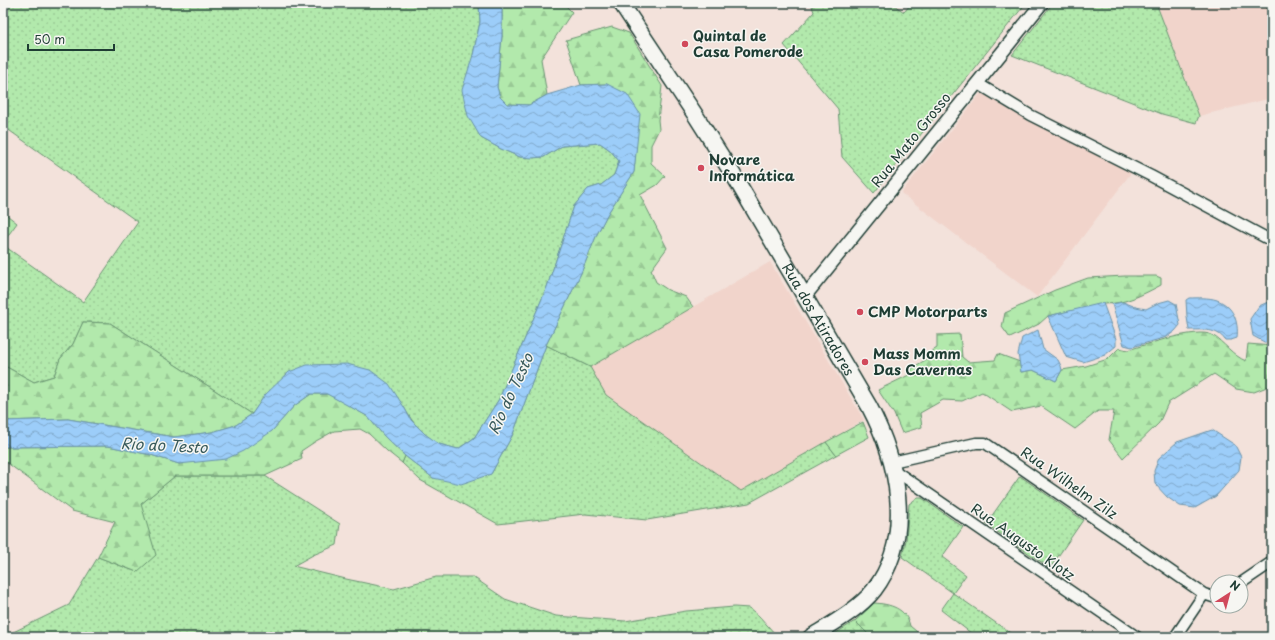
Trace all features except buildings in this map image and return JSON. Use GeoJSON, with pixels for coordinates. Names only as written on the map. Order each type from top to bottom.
{"type":"FeatureCollection","features":[{"type":"Feature","properties":{"kind":"main road","name":"Rua dos Atiradores"},"geometry":{"type":"LineString","coordinates":[[621,3],[724,161],[805,296],[871,409],[880,428],[893,466],[898,490],[899,513],[892,556],[886,572],[874,590],[864,601],[811,637]]}},
{"type":"Feature","properties":{"kind":"street","name":"Rua Mato Grosso"},"geometry":{"type":"LineString","coordinates":[[805,296],[1042,3]]}},
{"type":"Feature","properties":{"kind":"street"},"geometry":{"type":"LineString","coordinates":[[976,83],[1030,115],[1169,186],[1272,241]]}},
{"type":"Feature","properties":{"kind":"street","name":"Rua Wilhelm Zilz"},"geometry":{"type":"LineString","coordinates":[[893,466],[976,443],[985,443],[1204,594],[1209,596]]}},
{"type":"Feature","properties":{"kind":"street","name":"Rua Augusto Klotz"},"geometry":{"type":"LineString","coordinates":[[893,466],[1137,637]]}},
{"type":"Feature","properties":{"kind":"street"},"geometry":{"type":"LineString","coordinates":[[1249,578],[1272,562]]}},
{"type":"Feature","properties":{"kind":"street"},"geometry":{"type":"LineString","coordinates":[[1175,637],[1204,594]]}},
{"type":"Feature","properties":{"kind":"shaded area"},"geometry":{"type":"Polygon","coordinates":[[[1156,3],[1272,3],[1272,98],[1199,116],[1156,3]]]}},
{"type":"Feature","properties":{"kind":"shaded area"},"geometry":{"type":"Polygon","coordinates":[[[981,93],[1131,173],[1037,297],[901,193],[981,93]]]}},
{"type":"Feature","properties":{"kind":"shaded area"},"geometry":{"type":"Polygon","coordinates":[[[770,262],[864,420],[741,491],[606,395],[590,367],[770,262]]]}},
{"type":"Feature","properties":{"kind":"green space"},"geometry":{"type":"Polygon","coordinates":[[[3,3],[479,3],[480,22],[473,55],[481,138],[520,157],[544,157],[562,146],[600,143],[610,150],[619,161],[614,175],[601,185],[588,189],[574,206],[547,287],[499,399],[474,438],[458,449],[439,444],[433,441],[418,428],[404,407],[265,395],[252,414],[110,323],[83,322],[73,344],[60,359],[54,376],[34,382],[3,365],[3,245],[83,302],[138,222],[3,126],[3,3]]]}},
{"type":"Feature","properties":{"kind":"green space"},"geometry":{"type":"Polygon","coordinates":[[[502,3],[534,3],[535,5],[545,3],[563,3],[572,12],[541,59],[547,95],[529,105],[507,104],[500,97],[497,87],[502,36],[502,3]]]}},
{"type":"Feature","properties":{"kind":"green space"},"geometry":{"type":"Polygon","coordinates":[[[811,3],[891,3],[904,12],[912,3],[1026,3],[874,193],[842,157],[838,109],[784,45],[814,12],[811,3]]]}},
{"type":"Feature","properties":{"kind":"green space"},"geometry":{"type":"Polygon","coordinates":[[[1053,3],[1156,3],[1199,116],[1196,123],[1162,114],[1012,55],[1053,3]]]}},
{"type":"Feature","properties":{"kind":"green space"},"geometry":{"type":"Polygon","coordinates":[[[612,27],[629,33],[662,86],[658,120],[659,129],[651,145],[651,163],[665,176],[657,185],[640,195],[667,248],[651,270],[656,282],[668,290],[686,297],[693,307],[590,367],[546,345],[581,273],[597,234],[608,213],[634,172],[636,146],[607,84],[581,85],[566,40],[612,27]]]}},
{"type":"Feature","properties":{"kind":"green space"},"geometry":{"type":"Polygon","coordinates":[[[3,212],[17,223],[4,241],[3,240],[3,212]]]}},
{"type":"Feature","properties":{"kind":"green space"},"geometry":{"type":"Polygon","coordinates":[[[1156,276],[1161,278],[1161,285],[1126,301],[1103,304],[1048,316],[1039,324],[1010,338],[1002,327],[1005,313],[1055,290],[1088,278],[1156,276]]]}},
{"type":"Feature","properties":{"kind":"green space"},"geometry":{"type":"Polygon","coordinates":[[[83,322],[110,323],[252,414],[236,425],[212,432],[174,437],[68,419],[3,421],[3,365],[34,382],[54,376],[60,359],[73,344],[83,322]]]}},
{"type":"Feature","properties":{"kind":"green space"},"geometry":{"type":"Polygon","coordinates":[[[1205,333],[1212,335],[1237,356],[1246,361],[1248,344],[1272,346],[1272,385],[1254,392],[1236,389],[1214,374],[1168,403],[1159,423],[1123,458],[1109,440],[1114,411],[1098,411],[1075,429],[1041,406],[1012,412],[982,392],[962,401],[943,400],[920,413],[922,427],[902,433],[894,414],[878,390],[911,374],[912,368],[927,359],[929,353],[937,348],[937,335],[960,334],[962,357],[968,362],[995,360],[998,354],[1020,362],[1021,372],[1033,370],[1056,381],[1062,370],[1086,366],[1108,359],[1119,348],[1128,350],[1183,335],[1205,333]]]}},
{"type":"Feature","properties":{"kind":"green space"},"geometry":{"type":"Polygon","coordinates":[[[546,345],[590,367],[606,395],[741,491],[826,442],[836,455],[749,503],[647,520],[585,514],[498,524],[420,480],[402,463],[405,456],[433,478],[491,474],[513,434],[546,345]]]}},
{"type":"Feature","properties":{"kind":"green space"},"geometry":{"type":"Polygon","coordinates":[[[311,394],[328,394],[367,416],[385,437],[405,456],[402,463],[369,434],[360,429],[334,431],[301,451],[302,459],[265,476],[175,476],[141,504],[156,555],[137,572],[98,557],[115,522],[72,511],[6,462],[3,463],[3,447],[108,446],[151,455],[179,464],[272,431],[294,406],[311,394]]]}},
{"type":"Feature","properties":{"kind":"green space"},"geometry":{"type":"Polygon","coordinates":[[[863,422],[869,437],[836,455],[826,442],[863,422]]]}},
{"type":"Feature","properties":{"kind":"green space"},"geometry":{"type":"Polygon","coordinates":[[[175,476],[265,476],[340,524],[337,545],[313,555],[293,566],[394,589],[436,577],[473,577],[505,599],[556,616],[625,621],[686,611],[734,607],[749,608],[759,616],[776,635],[773,637],[3,637],[69,605],[98,557],[137,572],[141,504],[175,476]]]}},
{"type":"Feature","properties":{"kind":"green space"},"geometry":{"type":"Polygon","coordinates":[[[1020,476],[1083,520],[1050,568],[986,524],[1020,476]]]}},
{"type":"Feature","properties":{"kind":"green space"},"geometry":{"type":"Polygon","coordinates":[[[917,498],[922,498],[963,527],[942,557],[966,575],[953,593],[902,557],[906,540],[909,504],[917,498]]]}},
{"type":"Feature","properties":{"kind":"green space"},"geometry":{"type":"Polygon","coordinates":[[[953,593],[1016,637],[976,637],[941,610],[953,593]]]}},
{"type":"Feature","properties":{"kind":"green space"},"geometry":{"type":"Polygon","coordinates":[[[874,603],[886,604],[901,611],[908,620],[910,626],[923,637],[871,637],[855,621],[874,603]]]}},
{"type":"Feature","properties":{"kind":"green space"},"geometry":{"type":"Polygon","coordinates":[[[855,621],[871,637],[830,637],[855,621]]]}},
{"type":"Feature","properties":{"kind":"water","name":"Rio do Testo"},"geometry":{"type":"Polygon","coordinates":[[[479,3],[502,3],[502,36],[497,87],[500,97],[507,104],[529,105],[547,95],[581,85],[607,84],[627,94],[640,114],[634,172],[608,213],[597,234],[581,273],[546,345],[513,434],[491,474],[461,484],[433,478],[405,456],[385,437],[367,416],[327,394],[311,394],[294,406],[272,431],[243,451],[226,459],[179,464],[151,455],[108,446],[3,447],[3,421],[68,419],[174,437],[212,432],[236,425],[252,414],[265,395],[289,372],[307,365],[347,364],[370,370],[389,384],[411,420],[425,434],[439,444],[458,449],[474,438],[499,399],[547,287],[574,206],[588,189],[601,185],[614,175],[619,161],[610,150],[600,143],[562,146],[544,157],[532,158],[520,157],[481,138],[468,116],[462,90],[473,55],[480,22],[479,3]]]}},
{"type":"Feature","properties":{"kind":"water"},"geometry":{"type":"Polygon","coordinates":[[[1189,298],[1214,299],[1227,306],[1231,310],[1236,320],[1237,338],[1225,340],[1218,333],[1209,330],[1189,330],[1186,300],[1189,298]]]}},
{"type":"Feature","properties":{"kind":"water"},"geometry":{"type":"Polygon","coordinates":[[[1169,300],[1176,304],[1180,325],[1175,331],[1167,337],[1132,347],[1124,345],[1112,304],[1123,302],[1146,309],[1158,303],[1169,300]]]}},
{"type":"Feature","properties":{"kind":"water"},"geometry":{"type":"Polygon","coordinates":[[[1268,302],[1272,304],[1272,343],[1268,344],[1253,336],[1250,319],[1259,306],[1268,302]]]}},
{"type":"Feature","properties":{"kind":"water"},"geometry":{"type":"Polygon","coordinates":[[[1103,303],[1116,339],[1116,346],[1105,355],[1083,362],[1066,357],[1048,316],[1103,303]]]}},
{"type":"Feature","properties":{"kind":"water"},"geometry":{"type":"Polygon","coordinates":[[[1038,330],[1043,349],[1058,360],[1061,366],[1062,370],[1056,381],[1033,370],[1021,372],[1018,354],[1022,338],[1038,330]]]}},
{"type":"Feature","properties":{"kind":"water"},"geometry":{"type":"Polygon","coordinates":[[[1212,430],[1235,445],[1241,457],[1239,470],[1216,496],[1195,508],[1180,506],[1167,497],[1155,484],[1154,471],[1159,458],[1177,442],[1212,430]]]}},
{"type":"Feature","properties":{"kind":"place","name":"Quintal de Casa Pomerode"},"geometry":{"type":"Point","coordinates":[685,44]}},
{"type":"Feature","properties":{"kind":"place","name":"Novare Informática"},"geometry":{"type":"Point","coordinates":[701,168]}},
{"type":"Feature","properties":{"kind":"place","name":"CMP Motorparts"},"geometry":{"type":"Point","coordinates":[860,312]}},
{"type":"Feature","properties":{"kind":"place","name":"Mass Momm Das Cavernas"},"geometry":{"type":"Point","coordinates":[865,362]}}]}
